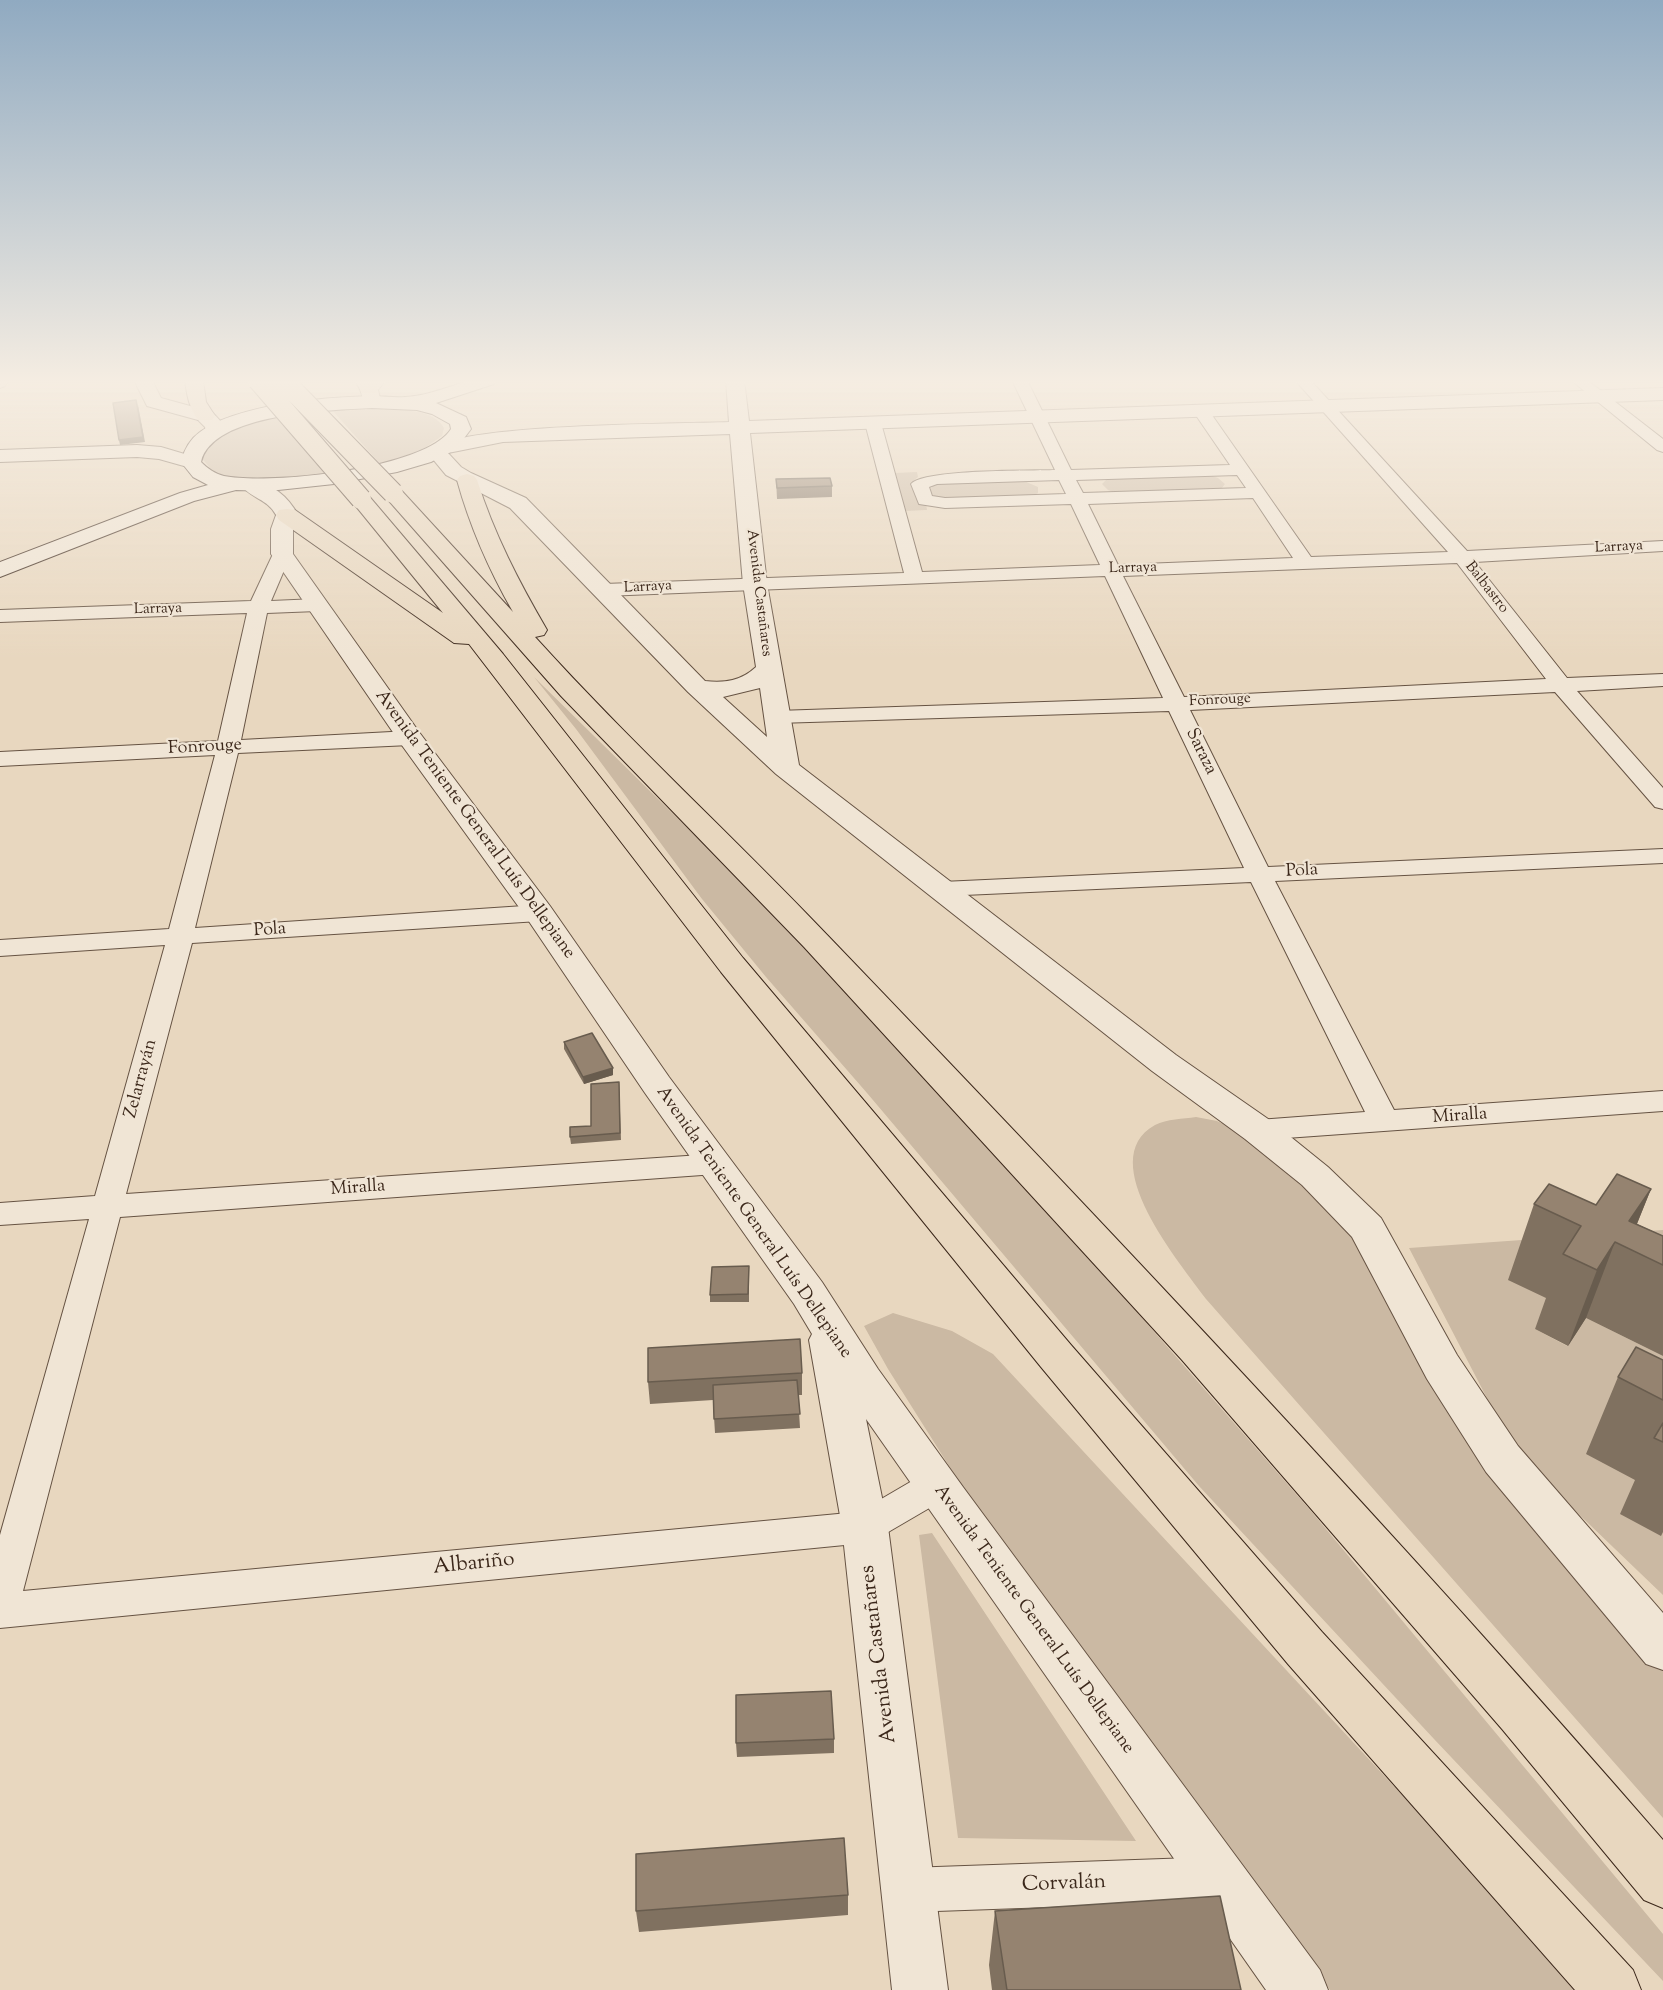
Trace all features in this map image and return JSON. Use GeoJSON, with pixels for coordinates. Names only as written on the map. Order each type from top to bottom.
{"type":"FeatureCollection","features":[{"type":"Feature","properties":{"kind":"highway"},"geometry":{"type":"LineString","coordinates":[[338,473],[494,659],[732,965],[1056,1356],[1305,1648],[1614,1990]]}},
{"type":"Feature","properties":{"kind":"highway"},"geometry":{"type":"LineString","coordinates":[[373,473],[570,690],[815,940],[1197,1349],[1520,1712],[1663,1881]]}},
{"type":"Feature","properties":{"kind":"highway"},"geometry":{"type":"LineString","coordinates":[[467,480],[476,515],[512,592],[570,690]]}},
{"type":"Feature","properties":{"kind":"highway"},"geometry":{"type":"LineString","coordinates":[[286,515],[494,659]]}},
{"type":"Feature","properties":{"kind":"street"},"geometry":{"type":"LineString","coordinates":[[0,558],[170,492],[188,473]]}},
{"type":"Feature","properties":{"kind":"street"},"geometry":{"type":"LineString","coordinates":[[202,473],[208,478],[242,484],[275,498],[282,505],[286,515],[282,529],[282,554]]}},
{"type":"Feature","properties":{"kind":"street"},"geometry":{"type":"LineString","coordinates":[[0,570],[187,497],[242,484],[360,473]]}},
{"type":"Feature","properties":{"kind":"street"},"geometry":{"type":"LineString","coordinates":[[455,473],[467,480],[505,494],[518,503],[697,687],[786,768],[1192,1085],[1258,1130],[1315,1176],[1367,1228],[1442,1367],[1502,1459],[1663,1648]]}},
{"type":"Feature","properties":{"kind":"street","name":"Avenida Castañares"},"geometry":{"type":"LineString","coordinates":[[744,473],[755,584],[786,768]]}},
{"type":"Feature","properties":{"kind":"street"},"geometry":{"type":"LineString","coordinates":[[886,473],[914,577]]}},
{"type":"Feature","properties":{"kind":"street"},"geometry":{"type":"LineString","coordinates":[[1141,473],[936,478],[920,484],[925,500],[945,503],[1257,493]]}},
{"type":"Feature","properties":{"kind":"street"},"geometry":{"type":"LineString","coordinates":[[1244,473],[1305,562]]}},
{"type":"Feature","properties":{"kind":"street","name":"Balbastro"},"geometry":{"type":"LineString","coordinates":[[1386,473],[1462,557],[1561,685],[1663,802]]}},
{"type":"Feature","properties":{"kind":"street","name":"Saraza"},"geometry":{"type":"LineString","coordinates":[[1065,475],[1259,874],[1385,1122]]}},
{"type":"Feature","properties":{"kind":"street","name":"Larraya"},"geometry":{"type":"LineString","coordinates":[[604,590],[1462,557],[1663,546]]}},
{"type":"Feature","properties":{"kind":"street","name":"Avenida Teniente General Luís Dellepiane"},"geometry":{"type":"LineString","coordinates":[[282,554],[410,738],[539,913],[657,1085],[716,1164],[826,1321],[863,1381],[936,1485],[1300,1990]]}},
{"type":"Feature","properties":{"kind":"street","name":"Zelarrayán"},"geometry":{"type":"LineString","coordinates":[[0,1605],[180,938],[228,747],[259,605],[282,554]]}},
{"type":"Feature","properties":{"kind":"street","name":"Larraya"},"geometry":{"type":"LineString","coordinates":[[0,616],[259,605],[317,605]]}},
{"type":"Feature","properties":{"kind":"street"},"geometry":{"type":"LineString","coordinates":[[697,687],[711,690],[740,687],[752,683],[768,670]]}},
{"type":"Feature","properties":{"kind":"street","name":"Fonrouge"},"geometry":{"type":"LineString","coordinates":[[777,717],[1177,704],[1663,680]]}},
{"type":"Feature","properties":{"kind":"street","name":"Fonrouge"},"geometry":{"type":"LineString","coordinates":[[0,759],[410,738]]}},
{"type":"Feature","properties":{"kind":"street","name":"Pola"},"geometry":{"type":"LineString","coordinates":[[942,889],[1663,856]]}},
{"type":"Feature","properties":{"kind":"street","name":"Pola"},"geometry":{"type":"LineString","coordinates":[[0,948],[539,913]]}},
{"type":"Feature","properties":{"kind":"street","name":"Miralla"},"geometry":{"type":"LineString","coordinates":[[1258,1130],[1663,1101]]}},
{"type":"Feature","properties":{"kind":"street","name":"Miralla"},"geometry":{"type":"LineString","coordinates":[[0,1214],[716,1164]]}},
{"type":"Feature","properties":{"kind":"street","name":"Avenida Castañares"},"geometry":{"type":"LineString","coordinates":[[826,1321],[865,1527],[920,1990]]}},
{"type":"Feature","properties":{"kind":"street","name":"Albariño"},"geometry":{"type":"LineString","coordinates":[[0,1611],[865,1527],[936,1485]]}},
{"type":"Feature","properties":{"kind":"street","name":"Corvalán"},"geometry":{"type":"LineString","coordinates":[[908,1890],[1220,1879]]}},
{"type":"Feature","properties":{"kind":"shaded area"},"geometry":{"type":"Polygon","coordinates":[[[216,473],[324,473],[327,476],[255,482],[228,478],[216,473]]]}},
{"type":"Feature","properties":{"kind":"shaded area"},"geometry":{"type":"Polygon","coordinates":[[[894,473],[917,473],[918,477],[912,482],[918,500],[926,504],[927,510],[905,511],[894,473]]]}},
{"type":"Feature","properties":{"kind":"shaded area"},"geometry":{"type":"Polygon","coordinates":[[[1209,475],[1225,484],[1221,489],[1114,492],[1102,484],[1108,478],[1209,475]]]}},
{"type":"Feature","properties":{"kind":"shaded area"},"geometry":{"type":"Polygon","coordinates":[[[1024,481],[1038,487],[1038,493],[1033,496],[968,501],[942,499],[932,495],[930,490],[941,483],[1024,481]]]}},
{"type":"Feature","properties":{"kind":"shaded area"},"geometry":{"type":"Polygon","coordinates":[[[534,677],[770,909],[1102,1272],[1311,1511],[1663,1934],[1663,1981],[1199,1486],[766,977],[702,899],[576,729],[534,677]]]}},
{"type":"Feature","properties":{"kind":"shaded area"},"geometry":{"type":"Polygon","coordinates":[[[1196,1117],[1217,1121],[1244,1134],[1331,1209],[1374,1260],[1663,1665],[1663,1818],[1206,1299],[1162,1238],[1137,1186],[1133,1162],[1138,1141],[1155,1125],[1170,1120],[1196,1117]]]}},
{"type":"Feature","properties":{"kind":"shaded area"},"geometry":{"type":"Polygon","coordinates":[[[1663,1230],[1663,1327],[1554,1302],[1535,1329],[1567,1346],[1586,1318],[1663,1356],[1663,1438],[1638,1482],[1663,1532],[1663,1595],[1516,1454],[1409,1248],[1663,1230]]]}},
{"type":"Feature","properties":{"kind":"shaded area"},"geometry":{"type":"Polygon","coordinates":[[[893,1313],[952,1331],[993,1354],[1583,1990],[1330,1990],[961,1485],[888,1369],[864,1326],[893,1313]]]}},
{"type":"Feature","properties":{"kind":"shaded area"},"geometry":{"type":"Polygon","coordinates":[[[932,1533],[1136,1841],[958,1838],[919,1535],[932,1533]]]}},
{"type":"Feature","properties":{"kind":"building"},"geometry":{"type":"Polygon","coordinates":[[[830,478],[832,486],[777,488],[776,479],[830,478]]]}},
{"type":"Feature","properties":{"kind":"building"},"geometry":{"type":"Polygon","coordinates":[[[592,1033],[613,1068],[583,1077],[564,1042],[592,1033]]]}},
{"type":"Feature","properties":{"kind":"building"},"geometry":{"type":"Polygon","coordinates":[[[619,1082],[620,1133],[570,1137],[570,1127],[591,1126],[591,1084],[619,1082]]]}},
{"type":"Feature","properties":{"kind":"building"},"geometry":{"type":"Polygon","coordinates":[[[1617,1174],[1651,1189],[1629,1221],[1663,1236],[1663,1265],[1615,1242],[1597,1270],[1563,1254],[1581,1226],[1534,1204],[1549,1184],[1596,1205],[1617,1174]]]}},
{"type":"Feature","properties":{"kind":"building"},"geometry":{"type":"Polygon","coordinates":[[[749,1266],[748,1294],[710,1295],[712,1267],[749,1266]]]}},
{"type":"Feature","properties":{"kind":"building"},"geometry":{"type":"Polygon","coordinates":[[[800,1339],[802,1373],[648,1382],[648,1348],[800,1339]]]}},
{"type":"Feature","properties":{"kind":"building"},"geometry":{"type":"Polygon","coordinates":[[[1636,1347],[1663,1360],[1663,1400],[1618,1377],[1636,1347]]]}},
{"type":"Feature","properties":{"kind":"building"},"geometry":{"type":"Polygon","coordinates":[[[797,1380],[800,1414],[714,1419],[713,1385],[797,1380]]]}},
{"type":"Feature","properties":{"kind":"building"},"geometry":{"type":"Polygon","coordinates":[[[1663,1423],[1663,1442],[1654,1438],[1663,1423]]]}},
{"type":"Feature","properties":{"kind":"building"},"geometry":{"type":"Polygon","coordinates":[[[831,1691],[834,1739],[736,1743],[736,1695],[831,1691]]]}},
{"type":"Feature","properties":{"kind":"building"},"geometry":{"type":"Polygon","coordinates":[[[844,1838],[848,1895],[636,1911],[636,1854],[844,1838]]]}},
{"type":"Feature","properties":{"kind":"building"},"geometry":{"type":"Polygon","coordinates":[[[1220,1896],[1241,1990],[1007,1990],[995,1911],[1220,1896]]]}}]}
